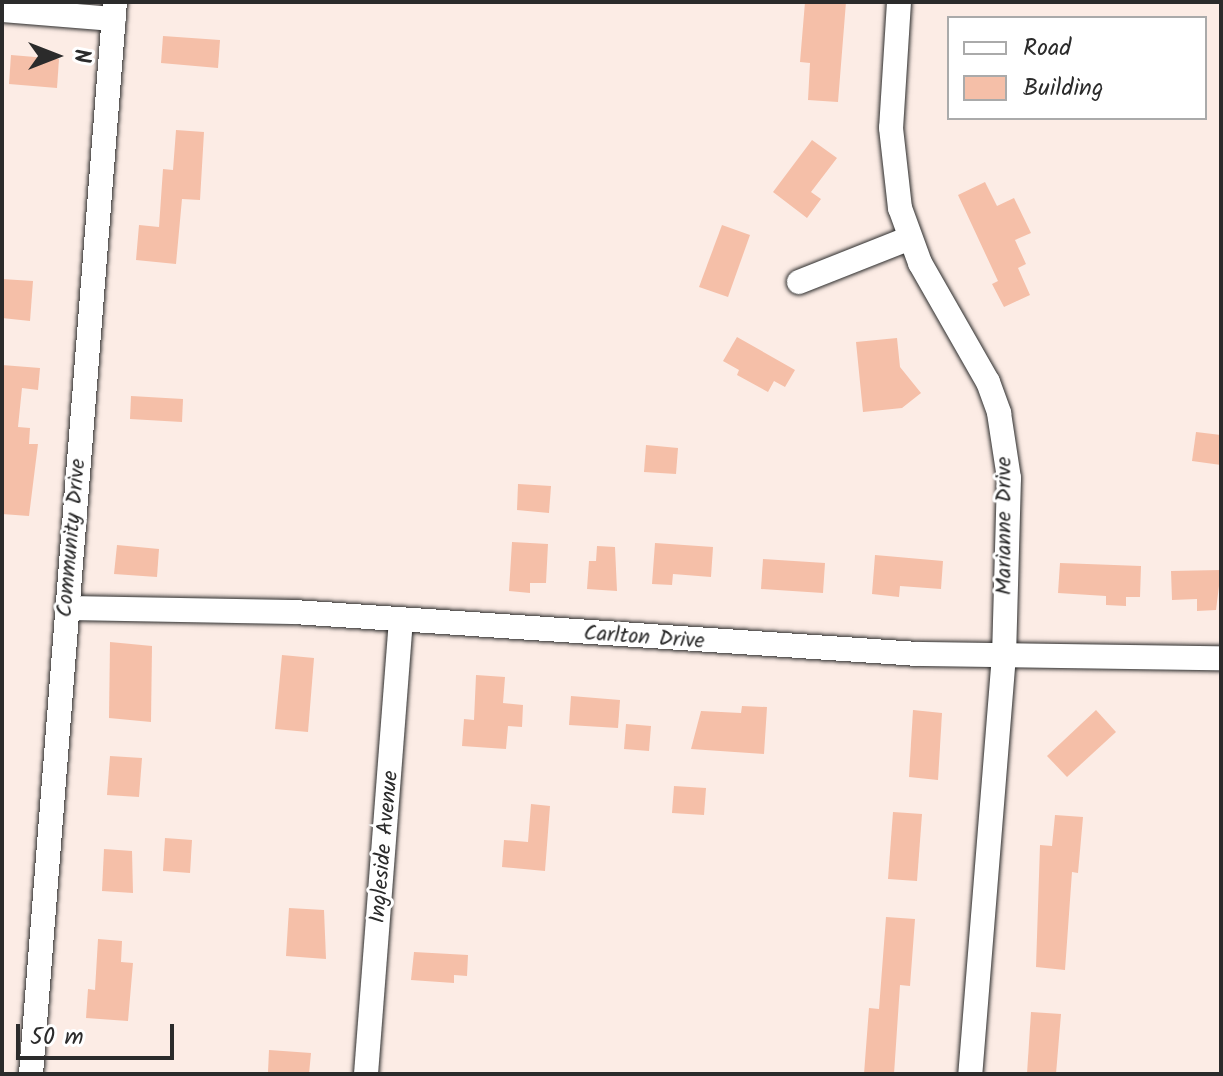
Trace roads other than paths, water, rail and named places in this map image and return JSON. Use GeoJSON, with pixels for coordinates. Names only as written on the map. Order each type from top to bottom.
{"type":"FeatureCollection","features":[{"type":"Feature","properties":{"kind":"street","name":"Marianne Drive"},"geometry":{"type":"LineString","coordinates":[[899,2],[892,173],[910,238],[988,382],[999,413],[1009,478],[1004,655],[970,1074]]}},
{"type":"Feature","properties":{"kind":"street"},"geometry":{"type":"LineString","coordinates":[[2,10],[114,11]]}},
{"type":"Feature","properties":{"kind":"street","name":"Community Drive"},"geometry":{"type":"LineString","coordinates":[[31,1074],[114,11]]}},
{"type":"Feature","properties":{"kind":"street"},"geometry":{"type":"LineString","coordinates":[[799,282],[910,238]]}},
{"type":"Feature","properties":{"kind":"street","name":"Carlton Drive"},"geometry":{"type":"LineString","coordinates":[[67,608],[401,620],[616,637],[1004,655],[1221,658]]}},
{"type":"Feature","properties":{"kind":"street","name":"Ingleside Avenue"},"geometry":{"type":"LineString","coordinates":[[366,1074],[401,620]]}}]}
